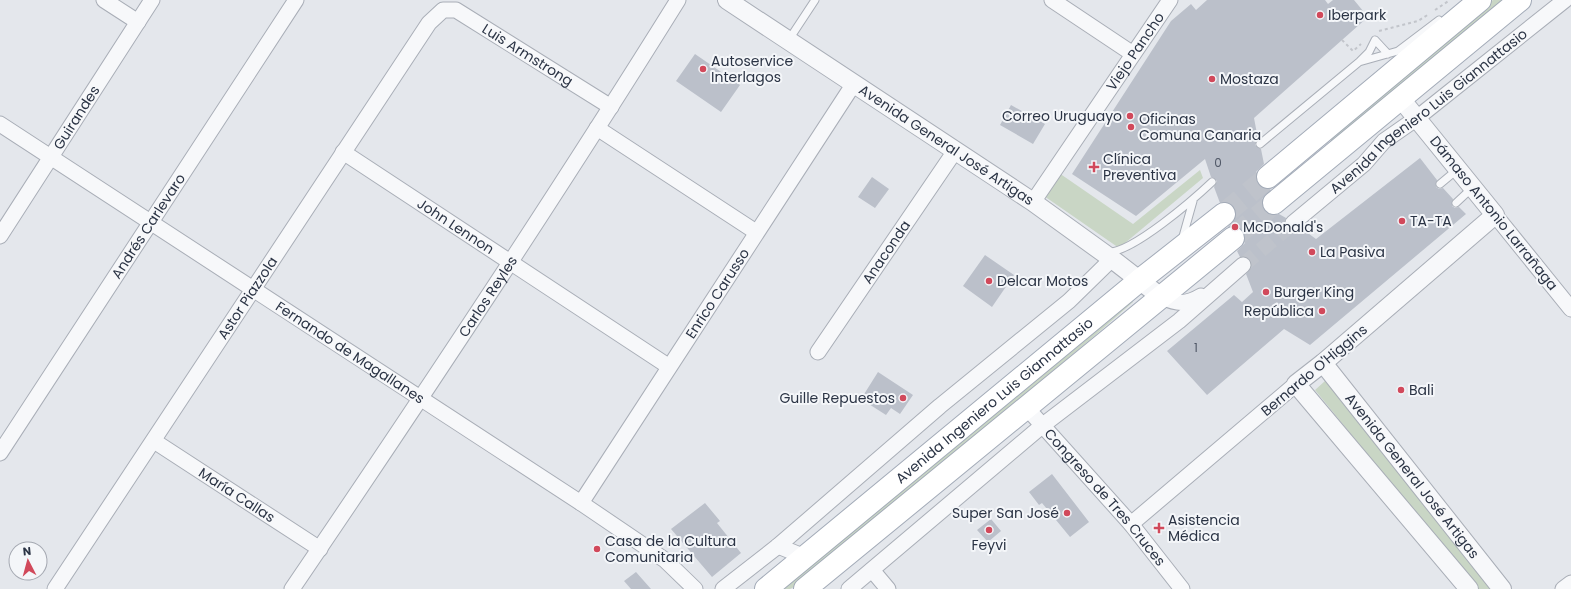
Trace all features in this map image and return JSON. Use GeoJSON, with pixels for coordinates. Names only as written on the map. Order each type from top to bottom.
{"type":"FeatureCollection","features":[{"type":"Feature","properties":{"kind":"main road","name":"Avenida Ingeniero Luis Giannattasio"},"geometry":{"type":"LineString","coordinates":[[1274,203],[1520,0]]}},
{"type":"Feature","properties":{"kind":"main road"},"geometry":{"type":"LineString","coordinates":[[1268,177],[1463,9]]}},
{"type":"Feature","properties":{"kind":"main road","name":"Avenida Ingeniero Luis Giannattasio"},"geometry":{"type":"LineString","coordinates":[[766,589],[1140,280],[1224,214]]}},
{"type":"Feature","properties":{"kind":"main road","name":"Avenida Ingeniero Luis Giannattasio"},"geometry":{"type":"LineString","coordinates":[[805,589],[1233,238]]}},
{"type":"Feature","properties":{"kind":"street"},"geometry":{"type":"LineString","coordinates":[[104,0],[138,22]]}},
{"type":"Feature","properties":{"kind":"street","name":"Guirandes"},"geometry":{"type":"LineString","coordinates":[[0,236],[52,158],[152,0]]}},
{"type":"Feature","properties":{"kind":"street","name":"Andrés Carlevaro"},"geometry":{"type":"LineString","coordinates":[[0,453],[296,0]]}},
{"type":"Feature","properties":{"kind":"street","name":"Carlos Reyles"},"geometry":{"type":"LineString","coordinates":[[292,589],[510,262],[611,107],[678,0]]}},
{"type":"Feature","properties":{"kind":"street","name":"Avenida General José Artigas"},"geometry":{"type":"LineString","coordinates":[[727,0],[853,85],[1032,202],[1107,255],[1161,297]]}},
{"type":"Feature","properties":{"kind":"street"},"geometry":{"type":"LineString","coordinates":[[1052,0],[1133,54]]}},
{"type":"Feature","properties":{"kind":"street","name":"Viejo Pancho"},"geometry":{"type":"LineString","coordinates":[[1032,202],[1170,0]]}},
{"type":"Feature","properties":{"kind":"street","name":"Avenida Ingeniero Luis Giannattasio"},"geometry":{"type":"LineString","coordinates":[[1293,223],[1364,164],[1384,140],[1417,118],[1565,0]]}},
{"type":"Feature","properties":{"kind":"street","name":"Luis Armstrong"},"geometry":{"type":"LineString","coordinates":[[443,10],[456,10],[611,107]]}},
{"type":"Feature","properties":{"kind":"street","name":"Astor Piazzola"},"geometry":{"type":"LineString","coordinates":[[55,589],[429,23],[443,10]]}},
{"type":"Feature","properties":{"kind":"street","name":"Enrico Carusso"},"geometry":{"type":"LineString","coordinates":[[581,503],[668,366],[853,85]]}},
{"type":"Feature","properties":{"kind":"street","name":"Dámaso Antonio Larrañaga"},"geometry":{"type":"LineString","coordinates":[[1401,99],[1571,308]]}},
{"type":"Feature","properties":{"kind":"street","name":"Fernando de Magallanes"},"geometry":{"type":"LineString","coordinates":[[0,124],[581,503],[665,560],[695,589]]}},
{"type":"Feature","properties":{"kind":"street"},"geometry":{"type":"LineString","coordinates":[[597,128],[756,232]]}},
{"type":"Feature","properties":{"kind":"street","name":"Anaconda"},"geometry":{"type":"LineString","coordinates":[[818,352],[954,151]]}},
{"type":"Feature","properties":{"kind":"street","name":"John Lennon"},"geometry":{"type":"LineString","coordinates":[[343,152],[668,366]]}},
{"type":"Feature","properties":{"kind":"street","name":"Bernardo O'Higgins"},"geometry":{"type":"LineString","coordinates":[[1131,524],[1296,384],[1323,363],[1495,215]]}},
{"type":"Feature","properties":{"kind":"street","name":"Avenida Ingeniero Luis Giannattasio"},"geometry":{"type":"LineString","coordinates":[[723,589],[778,546],[940,406],[1069,301],[1107,255]]}},
{"type":"Feature","properties":{"kind":"street"},"geometry":{"type":"LineString","coordinates":[[849,589],[1043,425],[1179,321],[1243,265]]}},
{"type":"Feature","properties":{"kind":"street"},"geometry":{"type":"LineString","coordinates":[[1161,297],[1173,303],[1183,304],[1194,301],[1222,284]]}},
{"type":"Feature","properties":{"kind":"street","name":"Avenida General José Artigas"},"geometry":{"type":"LineString","coordinates":[[1323,363],[1502,589]]}},
{"type":"Feature","properties":{"kind":"street","name":"Avenida General José Artigas"},"geometry":{"type":"LineString","coordinates":[[1296,384],[1469,589]]}},
{"type":"Feature","properties":{"kind":"street","name":"Congreso de Tres Cruces"},"geometry":{"type":"LineString","coordinates":[[1026,407],[1131,524],[1182,589]]}},
{"type":"Feature","properties":{"kind":"street","name":"María Callas"},"geometry":{"type":"LineString","coordinates":[[154,441],[320,549]]}},
{"type":"Feature","properties":{"kind":"street"},"geometry":{"type":"LineString","coordinates":[[778,546],[805,557]]}},
{"type":"Feature","properties":{"kind":"street"},"geometry":{"type":"LineString","coordinates":[[872,570],[888,589]]}},
{"type":"Feature","properties":{"kind":"street"},"geometry":{"type":"LineString","coordinates":[[1563,589],[1571,583]]}},
{"type":"Feature","properties":{"kind":"lane"},"geometry":{"type":"LineString","coordinates":[[788,41],[815,0]]}},
{"type":"Feature","properties":{"kind":"lane"},"geometry":{"type":"LineString","coordinates":[[1359,62],[1398,51],[1463,9]]}},
{"type":"Feature","properties":{"kind":"lane"},"geometry":{"type":"LineString","coordinates":[[1260,144],[1359,62],[1368,52],[1375,40],[1388,54]]}},
{"type":"Feature","properties":{"kind":"lane"},"geometry":{"type":"LineString","coordinates":[[1440,184],[1458,169]]}},
{"type":"Feature","properties":{"kind":"lane"},"geometry":{"type":"LineString","coordinates":[[1107,255],[1122,250],[1192,201],[1212,182]]}},
{"type":"Feature","properties":{"kind":"lane"},"geometry":{"type":"LineString","coordinates":[[1456,203],[1473,188]]}},
{"type":"Feature","properties":{"kind":"lane"},"geometry":{"type":"LineString","coordinates":[[1180,248],[1192,201]]}},
{"type":"Feature","properties":{"kind":"path"},"geometry":{"type":"LineString","coordinates":[[1376,32],[1418,21],[1450,0]]}},
{"type":"Feature","properties":{"kind":"path"},"geometry":{"type":"LineString","coordinates":[[1342,40],[1353,51],[1363,42]]}},
{"type":"Feature","properties":{"kind":"green space"},"geometry":{"type":"Polygon","coordinates":[[[1493,0],[1509,0],[1333,145],[1330,138],[1387,88],[1493,0]]]}},
{"type":"Feature","properties":{"kind":"green space"},"geometry":{"type":"Polygon","coordinates":[[[1200,170],[1203,178],[1119,248],[1044,196],[1059,173],[1133,224],[1200,170]]]}},
{"type":"Feature","properties":{"kind":"green space"},"geometry":{"type":"Polygon","coordinates":[[[1130,298],[1133,302],[1092,338],[796,586],[790,589],[776,589],[1130,298]]]}},
{"type":"Feature","properties":{"kind":"green space"},"geometry":{"type":"Polygon","coordinates":[[[1325,381],[1496,589],[1477,589],[1315,390],[1325,381]]]}},
{"type":"Feature","properties":{"kind":"building"},"geometry":{"type":"Polygon","coordinates":[[[1207,0],[1325,0],[1328,4],[1333,0],[1354,0],[1368,17],[1254,118],[1258,139],[1255,145],[1261,149],[1264,164],[1256,172],[1256,180],[1263,189],[1271,190],[1262,199],[1262,205],[1265,211],[1270,215],[1279,214],[1286,218],[1284,225],[1290,231],[1295,232],[1301,228],[1316,239],[1420,158],[1437,180],[1436,187],[1439,189],[1443,188],[1453,199],[1452,206],[1455,208],[1459,207],[1466,214],[1310,345],[1284,329],[1207,395],[1167,351],[1234,295],[1242,302],[1253,292],[1246,274],[1251,268],[1252,263],[1246,257],[1240,257],[1237,251],[1245,243],[1245,236],[1238,226],[1228,227],[1235,219],[1236,212],[1234,207],[1229,203],[1220,203],[1214,187],[1217,181],[1211,177],[1205,159],[1136,216],[1072,174],[1171,21],[1191,4],[1196,10],[1207,0]]]}},
{"type":"Feature","properties":{"kind":"building"},"geometry":{"type":"Polygon","coordinates":[[[695,54],[740,85],[721,112],[676,81],[695,54]]]}},
{"type":"Feature","properties":{"kind":"building"},"geometry":{"type":"Polygon","coordinates":[[[1011,105],[1045,124],[1033,144],[1000,125],[1011,105]]]}},
{"type":"Feature","properties":{"kind":"building"},"geometry":{"type":"Polygon","coordinates":[[[872,177],[889,189],[875,208],[858,197],[872,177]]]}},
{"type":"Feature","properties":{"kind":"building","name":"Delcar Motos"},"geometry":{"type":"Polygon","coordinates":[[[985,255],[1014,275],[992,307],[963,286],[985,255]]]}},
{"type":"Feature","properties":{"kind":"building"},"geometry":{"type":"Polygon","coordinates":[[[878,372],[913,395],[900,414],[891,408],[886,415],[861,399],[878,372]]]}},
{"type":"Feature","properties":{"kind":"building","name":"Super San José"},"geometry":{"type":"Polygon","coordinates":[[[1052,474],[1089,522],[1070,537],[1042,503],[1039,505],[1029,492],[1052,474]]]}},
{"type":"Feature","properties":{"kind":"building"},"geometry":{"type":"Polygon","coordinates":[[[705,503],[720,521],[717,523],[741,553],[712,577],[671,529],[705,503]]]}},
{"type":"Feature","properties":{"kind":"building","name":"Feyvi"},"geometry":{"type":"Polygon","coordinates":[[[991,519],[1001,531],[988,542],[977,530],[991,519]]]}},
{"type":"Feature","properties":{"kind":"building"},"geometry":{"type":"Polygon","coordinates":[[[636,572],[651,589],[631,589],[624,581],[636,572]]]}},
{"type":"Feature","properties":{"kind":"tunnel"},"geometry":{"type":"LineString","coordinates":[[1224,214],[1268,177]]}},
{"type":"Feature","properties":{"kind":"tunnel"},"geometry":{"type":"LineString","coordinates":[[1233,238],[1274,203]]}},
{"type":"Feature","properties":{"kind":"tunnel"},"geometry":{"type":"LineString","coordinates":[[1243,265],[1293,223]]}},
{"type":"Feature","properties":{"kind":"place","name":"Iberpark"},"geometry":{"type":"Point","coordinates":[1320,15]}},
{"type":"Feature","properties":{"kind":"place","name":"Autoservice Interlagos"},"geometry":{"type":"Point","coordinates":[703,69]}},
{"type":"Feature","properties":{"kind":"place","name":"Mostaza"},"geometry":{"type":"Point","coordinates":[1212,79]}},
{"type":"Feature","properties":{"kind":"place","name":"Correo Uruguayo"},"geometry":{"type":"Point","coordinates":[1130,116]}},
{"type":"Feature","properties":{"kind":"place","name":"Oficinas Comuna Canaria"},"geometry":{"type":"Point","coordinates":[1131,127]}},
{"type":"Feature","properties":{"kind":"place","name":"Clínica Preventiva"},"geometry":{"type":"Point","coordinates":[1094,167]}},
{"type":"Feature","properties":{"kind":"place","name":"TA-TA"},"geometry":{"type":"Point","coordinates":[1402,221]}},
{"type":"Feature","properties":{"kind":"place","name":"McDonald's"},"geometry":{"type":"Point","coordinates":[1235,227]}},
{"type":"Feature","properties":{"kind":"place","name":"La Pasiva"},"geometry":{"type":"Point","coordinates":[1312,252]}},
{"type":"Feature","properties":{"kind":"place","name":"Delcar Motos"},"geometry":{"type":"Point","coordinates":[989,281]}},
{"type":"Feature","properties":{"kind":"place","name":"Burger King"},"geometry":{"type":"Point","coordinates":[1266,292]}},
{"type":"Feature","properties":{"kind":"place","name":"República"},"geometry":{"type":"Point","coordinates":[1322,311]}},
{"type":"Feature","properties":{"kind":"place","name":"Bali"},"geometry":{"type":"Point","coordinates":[1401,390]}},
{"type":"Feature","properties":{"kind":"place","name":"Guille Repuestos"},"geometry":{"type":"Point","coordinates":[903,398]}},
{"type":"Feature","properties":{"kind":"place","name":"Super San José"},"geometry":{"type":"Point","coordinates":[1067,513]}},
{"type":"Feature","properties":{"kind":"place","name":"Asistencia Médica"},"geometry":{"type":"Point","coordinates":[1159,528]}},
{"type":"Feature","properties":{"kind":"place","name":"Feyvi"},"geometry":{"type":"Point","coordinates":[989,530]}},
{"type":"Feature","properties":{"kind":"place","name":"Casa de la Cultura Comunitaria"},"geometry":{"type":"Point","coordinates":[597,549]}}]}
